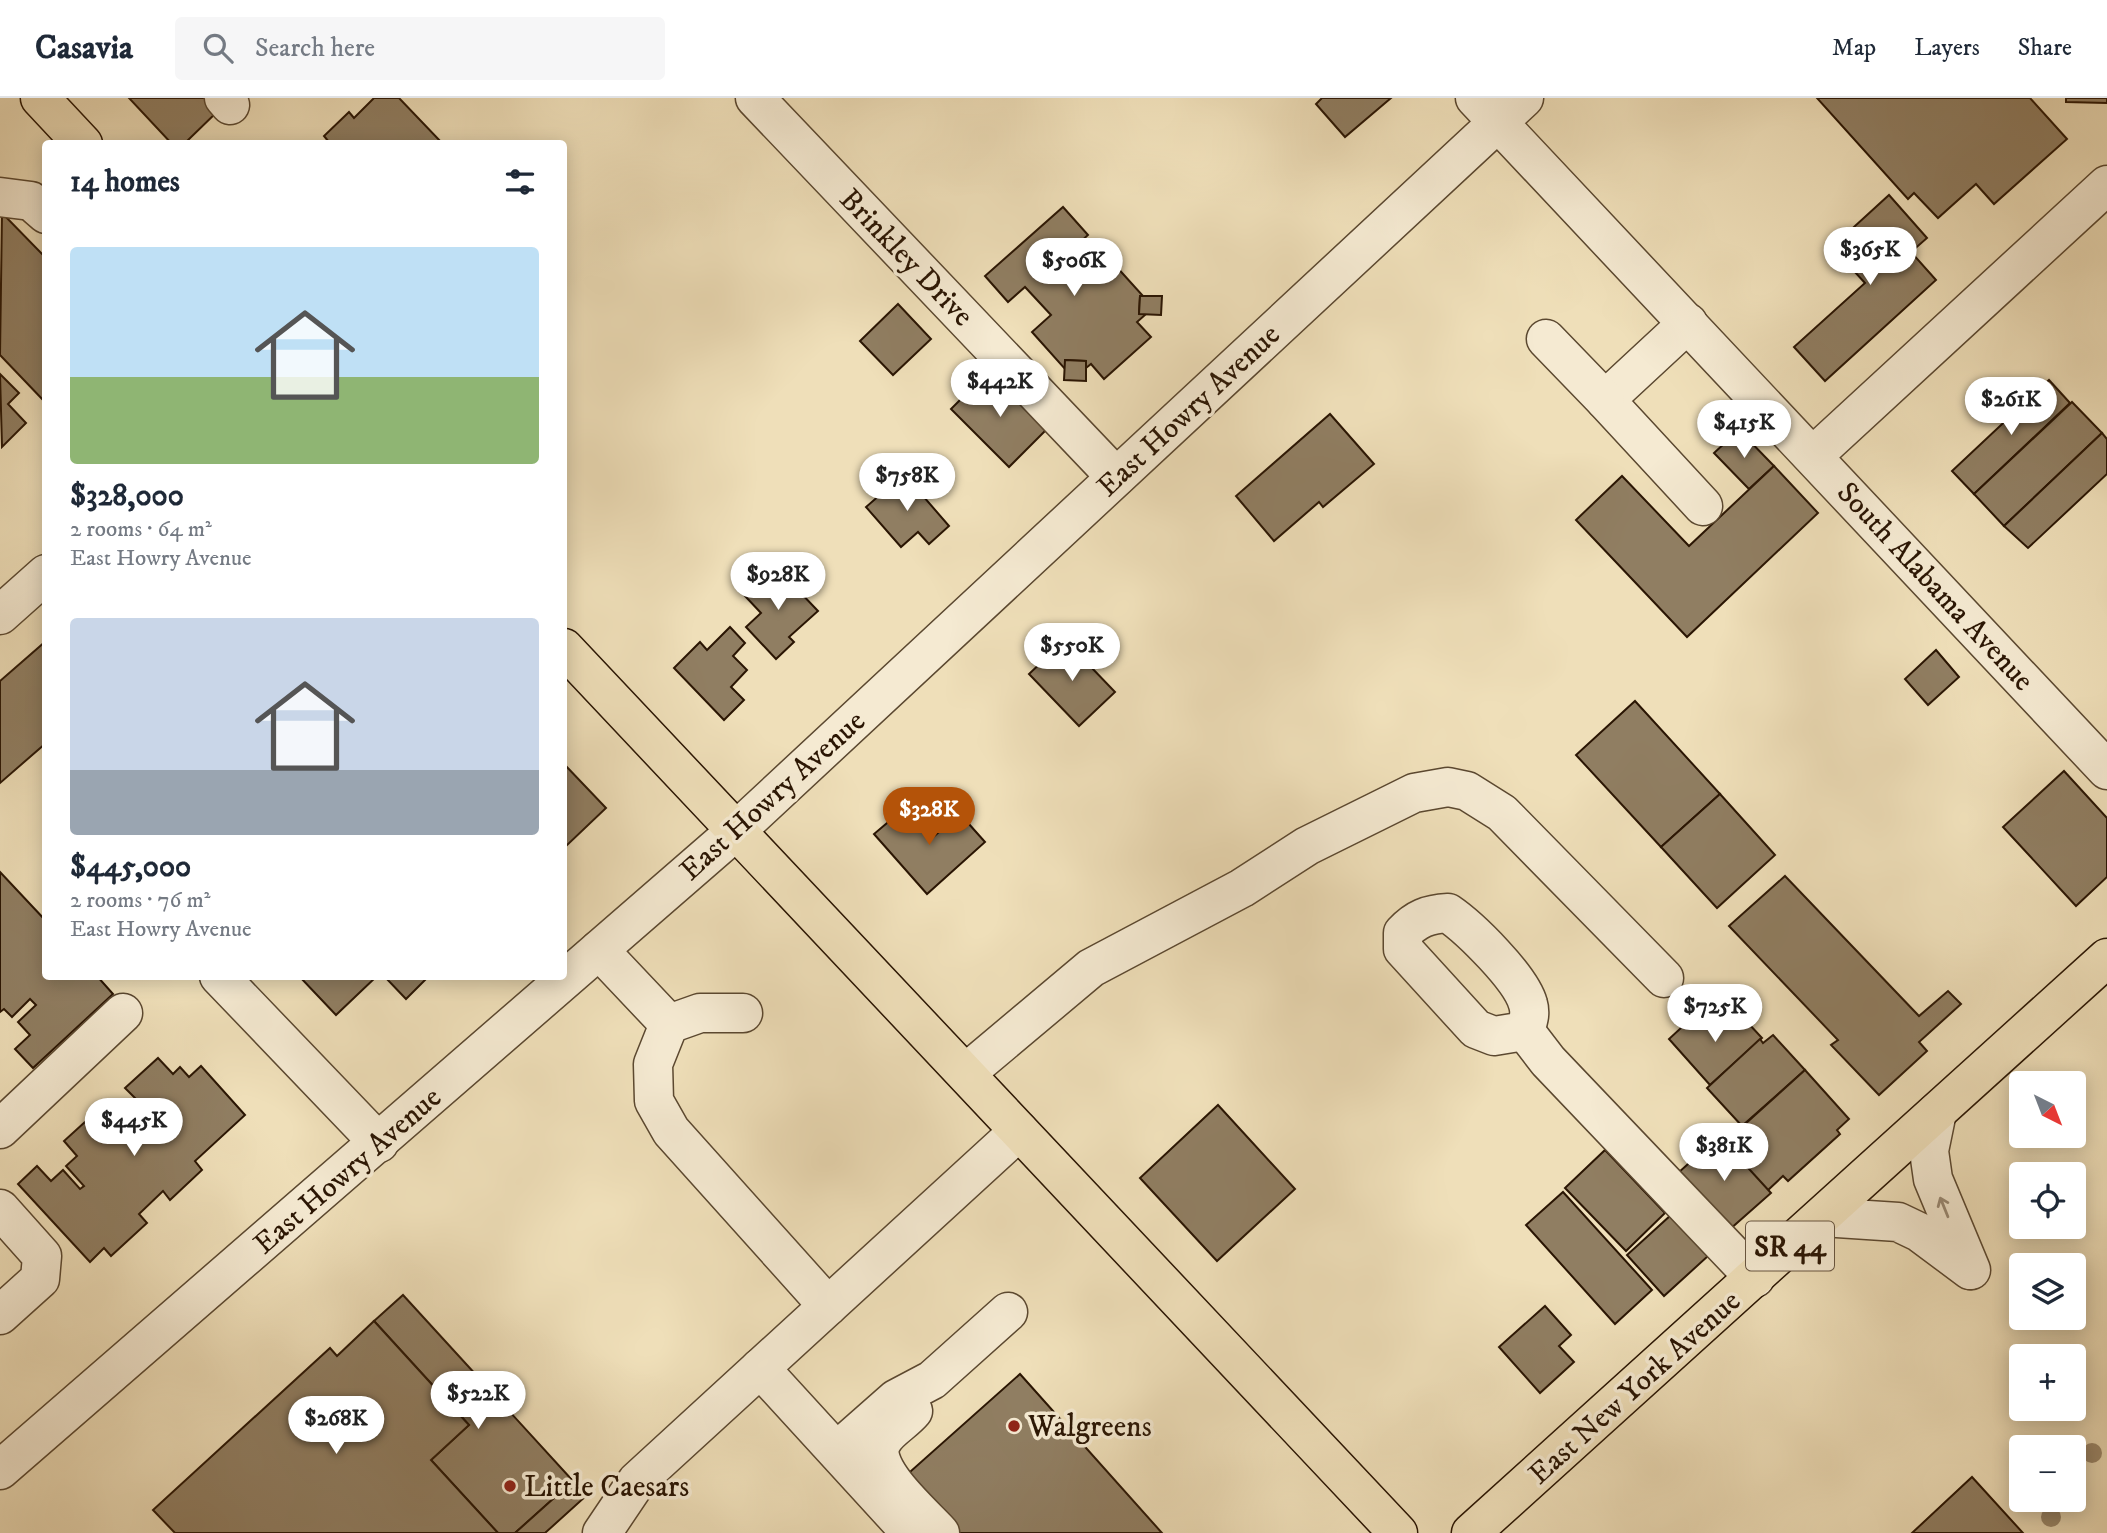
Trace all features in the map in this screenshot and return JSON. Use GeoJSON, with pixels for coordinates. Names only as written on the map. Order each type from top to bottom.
{"type":"FeatureCollection","features":[{"type":"Feature","properties":{"kind":"main road"},"geometry":{"type":"LineString","coordinates":[[40,98],[79,140]]}},
{"type":"Feature","properties":{"kind":"main road"},"geometry":{"type":"LineString","coordinates":[[567,651],[1398,1533]]}},
{"type":"Feature","properties":{"kind":"main road","name":"East New York Avenue"},"geometry":{"type":"LineString","coordinates":[[1471,1533],[2107,958]]}},
{"type":"Feature","properties":{"kind":"street","name":"Brinkley Drive"},"geometry":{"type":"LineString","coordinates":[[755,98],[1116,477]]}},
{"type":"Feature","properties":{"kind":"street","name":"East Howry Avenue"},"geometry":{"type":"LineString","coordinates":[[567,978],[737,830],[1116,477],[1499,106]]}},
{"type":"Feature","properties":{"kind":"street","name":"South Alabama Avenue"},"geometry":{"type":"LineString","coordinates":[[1499,106],[1688,323],[2107,770]]}},
{"type":"Feature","properties":{"kind":"street"},"geometry":{"type":"LineString","coordinates":[[1814,455],[2107,185]]}},
{"type":"Feature","properties":{"kind":"street"},"geometry":{"type":"LineString","coordinates":[[0,197],[31,201],[42,211]]}},
{"type":"Feature","properties":{"kind":"street"},"geometry":{"type":"LineString","coordinates":[[1605,400],[1688,323]]}},
{"type":"Feature","properties":{"kind":"street"},"geometry":{"type":"LineString","coordinates":[[1546,339],[1703,506]]}},
{"type":"Feature","properties":{"kind":"street"},"geometry":{"type":"LineString","coordinates":[[0,615],[42,578]]}},
{"type":"Feature","properties":{"kind":"street"},"geometry":{"type":"LineString","coordinates":[[966,1073],[1091,968],[1242,888],[1307,846],[1415,793],[1448,787],[1467,791],[1502,813],[1664,978]]}},
{"type":"Feature","properties":{"kind":"street"},"geometry":{"type":"LineString","coordinates":[[599,950],[669,1024]]}},
{"type":"Feature","properties":{"kind":"street"},"geometry":{"type":"LineString","coordinates":[[223,980],[379,1143]]}},
{"type":"Feature","properties":{"kind":"street","name":"East Howry Avenue"},"geometry":{"type":"LineString","coordinates":[[0,1470],[565,980]]}},
{"type":"Feature","properties":{"kind":"street"},"geometry":{"type":"LineString","coordinates":[[0,1129],[123,1013]]}},
{"type":"Feature","properties":{"kind":"street"},"geometry":{"type":"LineString","coordinates":[[743,1013],[699,1013],[669,1024],[653,1064],[654,1101],[671,1131],[828,1306]]}},
{"type":"Feature","properties":{"kind":"street"},"geometry":{"type":"LineString","coordinates":[[1525,1031],[1548,1061],[1755,1278]]}},
{"type":"Feature","properties":{"kind":"street"},"geometry":{"type":"LineString","coordinates":[[1822,1217],[1898,1222],[1919,1232],[1971,1270],[1933,1179],[1929,1151],[1937,1112]]}},
{"type":"Feature","properties":{"kind":"street"},"geometry":{"type":"LineString","coordinates":[[602,1533],[637,1481],[1019,1130]]}},
{"type":"Feature","properties":{"kind":"street"},"geometry":{"type":"LineString","coordinates":[[0,1209],[42,1256],[40,1279],[0,1315]]}},
{"type":"Feature","properties":{"kind":"street"},"geometry":{"type":"LineString","coordinates":[[837,1451],[896,1399],[932,1380],[1008,1312]]}},
{"type":"Feature","properties":{"kind":"street"},"geometry":{"type":"LineString","coordinates":[[760,1368],[911,1533]]}},
{"type":"Feature","properties":{"kind":"street"},"geometry":{"type":"LineString","coordinates":[[932,1380],[911,1414],[882,1441],[878,1454],[884,1471],[940,1533]]}},
{"type":"Feature","properties":{"kind":"building"},"geometry":{"type":"Polygon","coordinates":[[[129,98],[209,98],[220,109],[188,140],[168,140],[129,98]]]}},
{"type":"Feature","properties":{"kind":"building"},"geometry":{"type":"Polygon","coordinates":[[[374,98],[399,98],[439,140],[327,140],[324,136],[349,112],[354,118],[374,98]]]}},
{"type":"Feature","properties":{"kind":"building"},"geometry":{"type":"Polygon","coordinates":[[[1322,98],[1391,98],[1345,137],[1316,104],[1322,98]]]}},
{"type":"Feature","properties":{"kind":"building"},"geometry":{"type":"Polygon","coordinates":[[[1817,98],[2030,98],[2067,139],[1994,204],[1976,184],[1938,218],[1914,193],[1908,199],[1817,98]]]}},
{"type":"Feature","properties":{"kind":"building"},"geometry":{"type":"Polygon","coordinates":[[[2066,98],[2107,98],[2107,103],[2066,102],[2066,98]]]}},
{"type":"Feature","properties":{"kind":"building"},"geometry":{"type":"Polygon","coordinates":[[[1889,195],[1927,238],[1911,252],[1936,280],[1825,381],[1794,347],[1865,283],[1832,247],[1889,195]]]}},
{"type":"Feature","properties":{"kind":"building"},"geometry":{"type":"Polygon","coordinates":[[[1063,207],[1088,235],[1069,252],[1094,281],[1114,264],[1143,296],[1140,296],[1139,314],[1146,314],[1137,322],[1151,337],[1104,379],[1091,364],[1086,368],[1086,361],[1065,360],[1065,369],[1032,332],[1051,315],[1025,287],[1008,302],[985,276],[1063,207]]]}},
{"type":"Feature","properties":{"kind":"building"},"geometry":{"type":"Polygon","coordinates":[[[2,213],[42,254],[42,399],[0,355],[2,213]]]}},
{"type":"Feature","properties":{"kind":"building"},"geometry":{"type":"Polygon","coordinates":[[[1140,296],[1162,296],[1161,315],[1139,314],[1140,296]]]}},
{"type":"Feature","properties":{"kind":"building"},"geometry":{"type":"Polygon","coordinates":[[[898,304],[931,339],[893,375],[860,341],[898,304]]]}},
{"type":"Feature","properties":{"kind":"building"},"geometry":{"type":"Polygon","coordinates":[[[1065,360],[1086,361],[1086,381],[1064,380],[1065,360]]]}},
{"type":"Feature","properties":{"kind":"building"},"geometry":{"type":"Polygon","coordinates":[[[990,370],[1048,428],[1009,467],[951,409],[990,370]]]}},
{"type":"Feature","properties":{"kind":"building"},"geometry":{"type":"Polygon","coordinates":[[[0,374],[19,393],[8,404],[26,423],[2,447],[0,374]]]}},
{"type":"Feature","properties":{"kind":"building"},"geometry":{"type":"Polygon","coordinates":[[[2049,380],[2070,403],[1974,494],[1952,471],[2049,380]]]}},
{"type":"Feature","properties":{"kind":"building"},"geometry":{"type":"Polygon","coordinates":[[[2072,402],[2102,433],[2004,526],[1974,494],[2072,402]]]}},
{"type":"Feature","properties":{"kind":"building"},"geometry":{"type":"Polygon","coordinates":[[[1330,414],[1374,464],[1323,507],[1319,502],[1274,541],[1236,496],[1330,414]]]}},
{"type":"Feature","properties":{"kind":"building"},"geometry":{"type":"Polygon","coordinates":[[[1739,430],[1774,466],[1749,489],[1714,453],[1739,430]]]}},
{"type":"Feature","properties":{"kind":"building"},"geometry":{"type":"Polygon","coordinates":[[[2102,433],[2107,439],[2107,474],[2028,548],[2004,526],[2102,433]]]}},
{"type":"Feature","properties":{"kind":"building"},"geometry":{"type":"Polygon","coordinates":[[[1774,466],[1818,513],[1687,637],[1576,520],[1622,476],[1689,546],[1774,466]]]}},
{"type":"Feature","properties":{"kind":"building"},"geometry":{"type":"Polygon","coordinates":[[[904,474],[949,526],[929,544],[918,532],[901,547],[866,507],[904,474]]]}},
{"type":"Feature","properties":{"kind":"building"},"geometry":{"type":"Polygon","coordinates":[[[776,567],[818,611],[789,637],[794,642],[776,659],[746,627],[761,613],[745,596],[776,567]]]}},
{"type":"Feature","properties":{"kind":"building"},"geometry":{"type":"Polygon","coordinates":[[[730,627],[745,643],[733,656],[747,670],[731,687],[744,700],[724,720],[674,668],[700,642],[707,650],[730,627]]]}},
{"type":"Feature","properties":{"kind":"building"},"geometry":{"type":"Polygon","coordinates":[[[1065,640],[1115,692],[1079,726],[1029,674],[1065,640]]]}},
{"type":"Feature","properties":{"kind":"building"},"geometry":{"type":"Polygon","coordinates":[[[42,644],[42,746],[0,783],[0,681],[42,644]]]}},
{"type":"Feature","properties":{"kind":"building"},"geometry":{"type":"Polygon","coordinates":[[[1936,650],[1959,677],[1928,705],[1905,679],[1936,650]]]}},
{"type":"Feature","properties":{"kind":"building"},"geometry":{"type":"Polygon","coordinates":[[[1635,701],[1720,794],[1661,847],[1576,755],[1635,701]]]}},
{"type":"Feature","properties":{"kind":"building"},"geometry":{"type":"Polygon","coordinates":[[[567,767],[606,808],[567,845],[567,767]]]}},
{"type":"Feature","properties":{"kind":"building"},"geometry":{"type":"Polygon","coordinates":[[[2064,771],[2107,818],[2107,877],[2076,906],[2003,827],[2064,771]]]}},
{"type":"Feature","properties":{"kind":"building"},"geometry":{"type":"Polygon","coordinates":[[[1720,794],[1775,855],[1717,908],[1661,847],[1720,794]]]}},
{"type":"Feature","properties":{"kind":"building"},"geometry":{"type":"Polygon","coordinates":[[[906,807],[933,837],[960,814],[985,842],[927,894],[874,834],[906,807]]]}},
{"type":"Feature","properties":{"kind":"building"},"geometry":{"type":"Polygon","coordinates":[[[0,872],[42,917],[42,980],[101,980],[113,994],[33,1068],[15,1049],[30,1035],[18,1022],[36,1005],[30,999],[12,1017],[4,1009],[0,1012],[0,872]]]}},
{"type":"Feature","properties":{"kind":"building"},"geometry":{"type":"Polygon","coordinates":[[[1785,876],[1919,1016],[1948,991],[1961,1004],[1919,1042],[1927,1051],[1879,1095],[1831,1045],[1838,1040],[1729,926],[1785,876]]]}},
{"type":"Feature","properties":{"kind":"building"},"geometry":{"type":"Polygon","coordinates":[[[303,980],[373,980],[336,1015],[303,980]]]}},
{"type":"Feature","properties":{"kind":"building"},"geometry":{"type":"Polygon","coordinates":[[[388,980],[425,980],[406,999],[388,980]]]}},
{"type":"Feature","properties":{"kind":"building"},"geometry":{"type":"Polygon","coordinates":[[[1735,1009],[1762,1038],[1710,1085],[1669,1039],[1695,1015],[1710,1031],[1735,1009]]]}},
{"type":"Feature","properties":{"kind":"building"},"geometry":{"type":"Polygon","coordinates":[[[1773,1035],[1805,1070],[1742,1126],[1707,1088],[1760,1039],[1763,1043],[1773,1035]]]}},
{"type":"Feature","properties":{"kind":"building"},"geometry":{"type":"Polygon","coordinates":[[[158,1058],[173,1074],[180,1067],[189,1077],[201,1066],[245,1115],[195,1161],[202,1170],[170,1200],[163,1191],[139,1214],[147,1223],[111,1256],[104,1248],[90,1262],[18,1184],[37,1166],[51,1181],[63,1170],[80,1189],[84,1186],[66,1166],[77,1156],[64,1141],[96,1112],[108,1125],[119,1114],[138,1135],[144,1130],[125,1110],[136,1099],[125,1088],[158,1058]]]}},
{"type":"Feature","properties":{"kind":"building"},"geometry":{"type":"Polygon","coordinates":[[[1805,1070],[1849,1119],[1837,1130],[1840,1134],[1788,1181],[1783,1176],[1767,1191],[1724,1143],[1805,1070]]]}},
{"type":"Feature","properties":{"kind":"building"},"geometry":{"type":"Polygon","coordinates":[[[1218,1105],[1295,1189],[1217,1261],[1140,1178],[1218,1105]]]}},
{"type":"Feature","properties":{"kind":"building"},"geometry":{"type":"Polygon","coordinates":[[[1719,1136],[1771,1193],[1729,1230],[1678,1173],[1719,1136]]]}},
{"type":"Feature","properties":{"kind":"building"},"geometry":{"type":"Polygon","coordinates":[[[1605,1150],[1665,1213],[1626,1251],[1565,1188],[1605,1150]]]}},
{"type":"Feature","properties":{"kind":"building"},"geometry":{"type":"Polygon","coordinates":[[[1563,1192],[1652,1290],[1615,1324],[1526,1225],[1563,1192]]]}},
{"type":"Feature","properties":{"kind":"building"},"geometry":{"type":"Polygon","coordinates":[[[1671,1215],[1708,1256],[1664,1296],[1627,1255],[1671,1215]]]}},
{"type":"Feature","properties":{"kind":"building"},"geometry":{"type":"Polygon","coordinates":[[[403,1295],[573,1481],[515,1533],[498,1533],[431,1460],[469,1425],[374,1321],[403,1295]]]}},
{"type":"Feature","properties":{"kind":"building"},"geometry":{"type":"Polygon","coordinates":[[[1545,1306],[1571,1335],[1559,1346],[1574,1362],[1540,1393],[1499,1347],[1545,1306]]]}},
{"type":"Feature","properties":{"kind":"building"},"geometry":{"type":"Polygon","coordinates":[[[374,1321],[469,1425],[431,1460],[498,1533],[175,1533],[153,1510],[330,1348],[337,1356],[374,1321]]]}},
{"type":"Feature","properties":{"kind":"building","name":"Walgreens"},"geometry":{"type":"Polygon","coordinates":[[[1020,1374],[1162,1533],[949,1533],[902,1479],[1020,1374]]]}},
{"type":"Feature","properties":{"kind":"building"},"geometry":{"type":"Polygon","coordinates":[[[1972,1477],[2023,1533],[1912,1533],[1972,1477]]]}},
{"type":"Feature","properties":{"kind":"building"},"geometry":{"type":"Polygon","coordinates":[[[573,1481],[586,1496],[545,1533],[515,1533],[573,1481]]]}},
{"type":"Feature","properties":{"kind":"place","name":"Walgreens"},"geometry":{"type":"Point","coordinates":[1014,1426]}},
{"type":"Feature","properties":{"kind":"place","name":"Little Caesars"},"geometry":{"type":"Point","coordinates":[510,1486]}}]}
